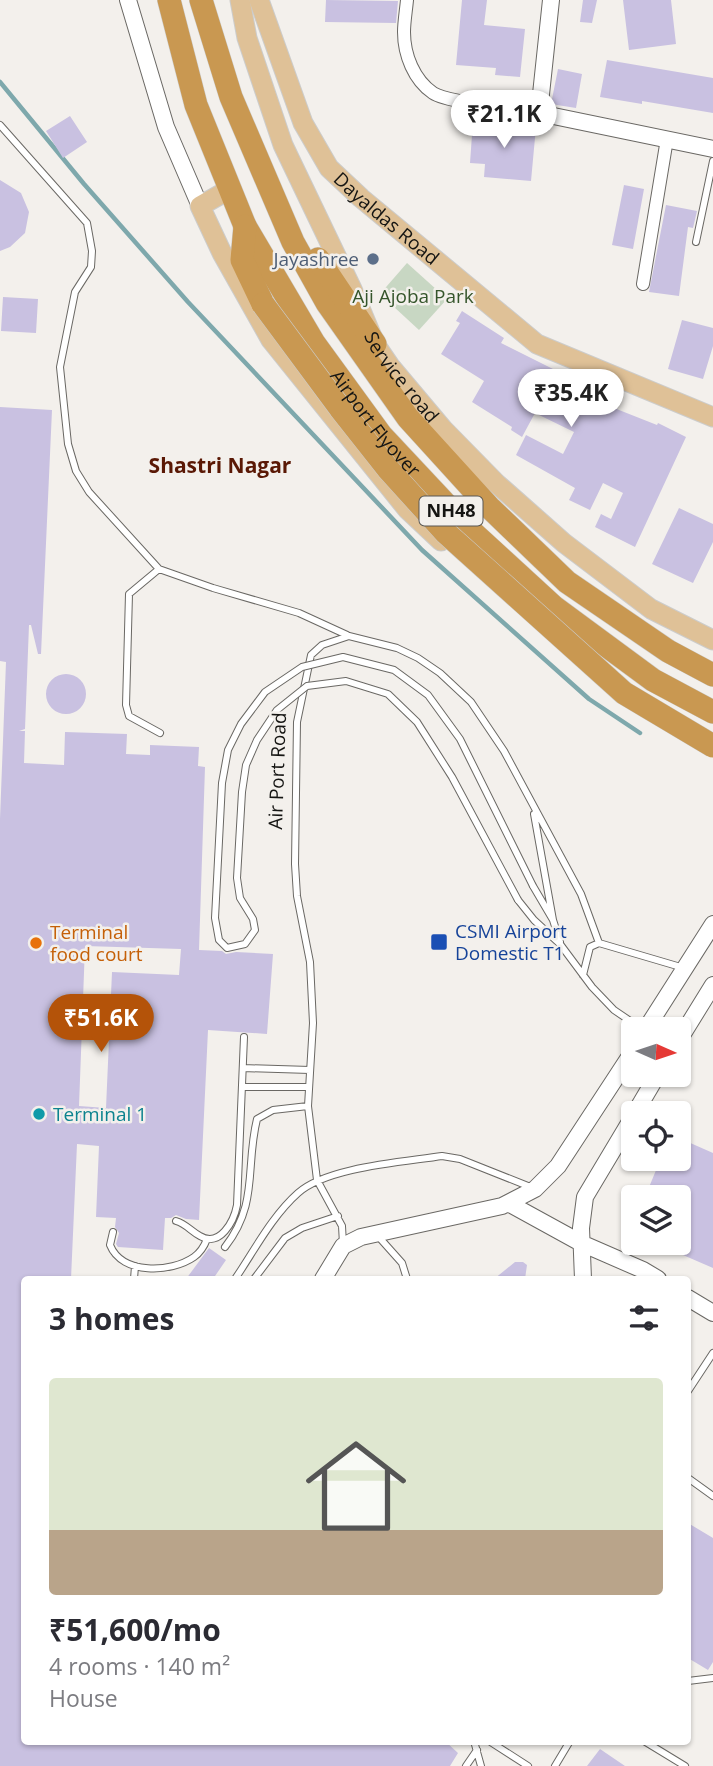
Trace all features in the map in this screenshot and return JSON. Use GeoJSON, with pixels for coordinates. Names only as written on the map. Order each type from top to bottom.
{"type":"FeatureCollection","features":[{"type":"Feature","properties":{"kind":"highway","name":"NH48"},"geometry":{"type":"LineString","coordinates":[[169,0],[196,105],[250,235]]}},
{"type":"Feature","properties":{"kind":"highway","name":"NH48"},"geometry":{"type":"LineString","coordinates":[[201,0],[231,97],[293,242]]}},
{"type":"Feature","properties":{"kind":"highway","name":"Airport Flyover"},"geometry":{"type":"LineString","coordinates":[[250,235],[314,343],[381,435],[470,530],[554,607],[653,680],[713,712]]}},
{"type":"Feature","properties":{"kind":"highway"},"geometry":{"type":"LineString","coordinates":[[250,235],[242,260],[263,304],[373,450],[446,533],[624,693],[713,746]]}},
{"type":"Feature","properties":{"kind":"highway","name":"Airport Flyover"},"geometry":{"type":"LineString","coordinates":[[293,242],[346,333],[408,418],[489,507],[567,582],[668,651],[713,675]]}},
{"type":"Feature","properties":{"kind":"highway"},"geometry":{"type":"LineString","coordinates":[[293,242],[313,251],[374,344]]}},
{"type":"Feature","properties":{"kind":"main road","name":"Service road"},"geometry":{"type":"LineString","coordinates":[[240,0],[247,38],[283,145],[352,289],[374,344],[414,398],[506,492],[565,543],[651,609],[713,640]]}},
{"type":"Feature","properties":{"kind":"main road","name":"Dayaldas Road"},"geometry":{"type":"LineString","coordinates":[[259,0],[303,123],[329,168],[361,198],[537,344],[713,417]]}},
{"type":"Feature","properties":{"kind":"main road"},"geometry":{"type":"LineString","coordinates":[[230,189],[200,206],[222,253],[271,340],[407,509],[513,608],[638,694],[713,738]]}},
{"type":"Feature","properties":{"kind":"street"},"geometry":{"type":"LineString","coordinates":[[128,0],[166,127],[200,206]]}},
{"type":"Feature","properties":{"kind":"street"},"geometry":{"type":"LineString","coordinates":[[407,0],[404,34],[410,66],[423,85],[435,95],[539,113],[713,149]]}},
{"type":"Feature","properties":{"kind":"street"},"geometry":{"type":"LineString","coordinates":[[539,113],[551,0]]}},
{"type":"Feature","properties":{"kind":"street"},"geometry":{"type":"LineString","coordinates":[[643,284],[667,139]]}},
{"type":"Feature","properties":{"kind":"street"},"geometry":{"type":"LineString","coordinates":[[652,1017],[713,924]]}},
{"type":"Feature","properties":{"kind":"street"},"geometry":{"type":"LineString","coordinates":[[691,1021],[713,985]]}},
{"type":"Feature","properties":{"kind":"street"},"geometry":{"type":"LineString","coordinates":[[325,1276],[343,1246],[374,1232],[508,1203],[535,1189],[558,1167],[621,1070]]}},
{"type":"Feature","properties":{"kind":"street"},"geometry":{"type":"LineString","coordinates":[[583,1276],[580,1228],[585,1197],[621,1136]]}},
{"type":"Feature","properties":{"kind":"street"},"geometry":{"type":"LineString","coordinates":[[508,1203],[581,1243],[653,1276]]}},
{"type":"Feature","properties":{"kind":"street"},"geometry":{"type":"LineString","coordinates":[[691,1300],[713,1313]]}},
{"type":"Feature","properties":{"kind":"lane"},"geometry":{"type":"LineString","coordinates":[[0,125],[87,223],[92,251],[91,267],[75,292],[60,367],[68,444],[76,471],[89,492],[159,569],[213,589],[299,613],[349,636],[397,648],[440,673],[463,695],[492,730],[580,894],[599,943]]}},
{"type":"Feature","properties":{"kind":"lane"},"geometry":{"type":"LineString","coordinates":[[696,242],[713,163]]}},
{"type":"Feature","properties":{"kind":"lane"},"geometry":{"type":"LineString","coordinates":[[159,569],[129,594],[127,705],[129,716],[160,733]]}},
{"type":"Feature","properties":{"kind":"lane","name":"Air Port Road"},"geometry":{"type":"LineString","coordinates":[[338,1216],[317,1180],[308,1106],[313,1023],[310,962],[297,896],[295,864],[297,722],[311,655],[322,645],[349,636]]}},
{"type":"Feature","properties":{"kind":"lane"},"geometry":{"type":"LineString","coordinates":[[553,920],[533,886],[460,739],[428,695],[394,670],[343,657],[302,667],[265,692],[241,724],[228,750],[222,783],[215,918],[219,940],[227,948],[245,944],[254,930],[253,919],[240,898],[237,878],[242,792],[246,765],[257,740],[277,710],[307,686],[346,681],[388,694],[417,722],[452,777],[518,901],[560,944],[614,1010],[625,1017]]}},
{"type":"Feature","properties":{"kind":"lane"},"geometry":{"type":"LineString","coordinates":[[533,808],[553,920],[560,944]]}},
{"type":"Feature","properties":{"kind":"lane"},"geometry":{"type":"LineString","coordinates":[[583,975],[590,947],[599,943],[684,968]]}},
{"type":"Feature","properties":{"kind":"lane"},"geometry":{"type":"LineString","coordinates":[[176,1221],[207,1239],[215,1238],[229,1227],[236,1212],[244,1037]]}},
{"type":"Feature","properties":{"kind":"lane"},"geometry":{"type":"LineString","coordinates":[[243,1068],[310,1070]]}},
{"type":"Feature","properties":{"kind":"lane"},"geometry":{"type":"LineString","coordinates":[[242,1087],[309,1087]]}},
{"type":"Feature","properties":{"kind":"lane"},"geometry":{"type":"LineString","coordinates":[[225,1247],[237,1232],[246,1210],[257,1119],[273,1110],[308,1106]]}},
{"type":"Feature","properties":{"kind":"lane"},"geometry":{"type":"LineString","coordinates":[[237,1276],[285,1206],[299,1191],[317,1180],[335,1174],[442,1156],[460,1159],[535,1189]]}},
{"type":"Feature","properties":{"kind":"lane"},"geometry":{"type":"LineString","coordinates":[[256,1276],[285,1238],[302,1228],[338,1216],[342,1226],[343,1246]]}},
{"type":"Feature","properties":{"kind":"lane"},"geometry":{"type":"LineString","coordinates":[[113,1232],[110,1245],[119,1259],[135,1266],[159,1268],[190,1260],[203,1249],[207,1239]]}},
{"type":"Feature","properties":{"kind":"lane"},"geometry":{"type":"LineString","coordinates":[[374,1232],[401,1263],[406,1276]]}},
{"type":"Feature","properties":{"kind":"lane"},"geometry":{"type":"LineString","coordinates":[[134,1276],[135,1266]]}},
{"type":"Feature","properties":{"kind":"lane"},"geometry":{"type":"LineString","coordinates":[[691,1386],[713,1353]]}},
{"type":"Feature","properties":{"kind":"lane"},"geometry":{"type":"LineString","coordinates":[[691,1480],[713,1496]]}},
{"type":"Feature","properties":{"kind":"lane"},"geometry":{"type":"LineString","coordinates":[[691,1681],[713,1678]]}},
{"type":"Feature","properties":{"kind":"lane"},"geometry":{"type":"LineString","coordinates":[[475,1745],[481,1766]]}},
{"type":"Feature","properties":{"kind":"lane"},"geometry":{"type":"LineString","coordinates":[[495,1745],[528,1766]]}},
{"type":"Feature","properties":{"kind":"lane"},"geometry":{"type":"LineString","coordinates":[[555,1766],[568,1745]]}},
{"type":"Feature","properties":{"kind":"lane"},"geometry":{"type":"LineString","coordinates":[[651,1745],[685,1766]]}},
{"type":"Feature","properties":{"kind":"lane"},"geometry":{"type":"LineString","coordinates":[[466,1766],[477,1750]]}},
{"type":"Feature","properties":{"kind":"green space","name":"Aji Ajoba Park"},"geometry":{"type":"Polygon","coordinates":[[[407,263],[447,299],[419,330],[380,294],[407,263]]]}},
{"type":"Feature","properties":{"kind":"building"},"geometry":{"type":"Polygon","coordinates":[[[326,0],[398,1],[396,23],[325,22],[326,0]]]}},
{"type":"Feature","properties":{"kind":"building"},"geometry":{"type":"Polygon","coordinates":[[[462,0],[487,0],[484,25],[525,29],[520,77],[495,75],[496,68],[456,65],[462,0]]]}},
{"type":"Feature","properties":{"kind":"building"},"geometry":{"type":"Polygon","coordinates":[[[583,0],[597,0],[592,23],[580,22],[583,0]]]}},
{"type":"Feature","properties":{"kind":"building"},"geometry":{"type":"Polygon","coordinates":[[[623,0],[671,0],[676,44],[629,50],[623,0]]]}},
{"type":"Feature","properties":{"kind":"building"},"geometry":{"type":"Polygon","coordinates":[[[607,60],[713,78],[713,113],[600,97],[607,60]]]}},
{"type":"Feature","properties":{"kind":"building"},"geometry":{"type":"Polygon","coordinates":[[[558,69],[582,74],[576,108],[551,104],[558,69]]]}},
{"type":"Feature","properties":{"kind":"building"},"geometry":{"type":"Polygon","coordinates":[[[70,116],[87,142],[63,158],[46,131],[70,116]]]}},
{"type":"Feature","properties":{"kind":"building"},"geometry":{"type":"Polygon","coordinates":[[[473,121],[536,127],[531,181],[484,177],[485,164],[470,163],[473,121]]]}},
{"type":"Feature","properties":{"kind":"building"},"geometry":{"type":"Polygon","coordinates":[[[0,180],[21,193],[29,212],[25,233],[10,247],[0,251],[0,180]]]}},
{"type":"Feature","properties":{"kind":"building"},"geometry":{"type":"Polygon","coordinates":[[[624,185],[644,189],[633,249],[612,245],[624,185]]]}},
{"type":"Feature","properties":{"kind":"building"},"geometry":{"type":"Polygon","coordinates":[[[666,205],[697,211],[693,228],[688,227],[679,296],[649,292],[666,205]]]}},
{"type":"Feature","properties":{"kind":"building"},"geometry":{"type":"Polygon","coordinates":[[[3,297],[38,299],[36,333],[1,331],[3,297]]]}},
{"type":"Feature","properties":{"kind":"building"},"geometry":{"type":"Polygon","coordinates":[[[462,311],[504,338],[501,343],[553,369],[551,373],[585,393],[686,437],[635,547],[595,527],[601,514],[611,519],[623,493],[603,483],[590,510],[569,500],[575,488],[516,455],[526,435],[563,454],[574,432],[535,413],[522,437],[511,430],[512,427],[472,402],[484,381],[441,354],[460,323],[456,321],[462,311]]]}},
{"type":"Feature","properties":{"kind":"building"},"geometry":{"type":"Polygon","coordinates":[[[682,320],[713,328],[713,346],[703,379],[668,369],[682,320]]]}},
{"type":"Feature","properties":{"kind":"building","name":"Terminal 1"},"geometry":{"type":"Polygon","coordinates":[[[0,407],[52,410],[41,654],[38,654],[29,625],[25,729],[19,731],[25,731],[24,763],[64,765],[65,732],[127,734],[126,754],[150,755],[150,745],[199,747],[198,766],[205,767],[199,950],[222,951],[226,954],[273,954],[267,1034],[208,1030],[199,1220],[176,1215],[165,1218],[163,1250],[118,1247],[116,1218],[96,1217],[99,1146],[77,1144],[71,1276],[21,1276],[21,1745],[449,1745],[458,1753],[450,1766],[0,1766],[0,819],[6,662],[0,661],[0,407]],[[85,946],[79,1106],[106,1108],[112,972],[179,975],[181,949],[85,946]]]}},
{"type":"Feature","properties":{"kind":"building"},"geometry":{"type":"Polygon","coordinates":[[[679,508],[713,524],[713,542],[693,583],[652,564],[679,508]]]}},
{"type":"Feature","properties":{"kind":"building"},"geometry":{"type":"Polygon","coordinates":[[[66,674],[80,680],[86,694],[80,708],[66,714],[52,708],[46,694],[52,680],[66,674]]]}},
{"type":"Feature","properties":{"kind":"building"},"geometry":{"type":"Polygon","coordinates":[[[691,1143],[713,1153],[713,1268],[683,1255],[691,1255],[691,1185],[650,1185],[656,1171],[691,1171],[691,1143]]]}},
{"type":"Feature","properties":{"kind":"building"},"geometry":{"type":"Polygon","coordinates":[[[209,1248],[226,1260],[215,1276],[188,1276],[209,1248]]]}},
{"type":"Feature","properties":{"kind":"building"},"geometry":{"type":"Polygon","coordinates":[[[515,1262],[527,1265],[525,1276],[498,1276],[515,1262]]]}},
{"type":"Feature","properties":{"kind":"building"},"geometry":{"type":"Polygon","coordinates":[[[691,1525],[713,1538],[713,1662],[708,1670],[691,1660],[691,1525]]]}},
{"type":"Feature","properties":{"kind":"building"},"geometry":{"type":"Polygon","coordinates":[[[600,1749],[625,1766],[587,1766],[600,1749]]]}},
{"type":"Feature","properties":{"kind":"waterway"},"geometry":{"type":"LineString","coordinates":[[0,82],[84,184],[188,302],[422,550],[589,699],[640,733]]}},
{"type":"Feature","properties":{"kind":"place","name":"Jayashree"},"geometry":{"type":"Point","coordinates":[373,259]}},
{"type":"Feature","properties":{"kind":"place","name":"CSMI Airport Domestic T1"},"geometry":{"type":"Point","coordinates":[439,942]}},
{"type":"Feature","properties":{"kind":"place","name":"Terminal food court"},"geometry":{"type":"Point","coordinates":[36,943]}},
{"type":"Feature","properties":{"kind":"place","name":"Terminal 1"},"geometry":{"type":"Point","coordinates":[39,1114]}},
{"type":"Feature","properties":{"kind":"district","name":"Shastri Nagar"},"geometry":{"type":"Point","coordinates":[220,466]}}]}
